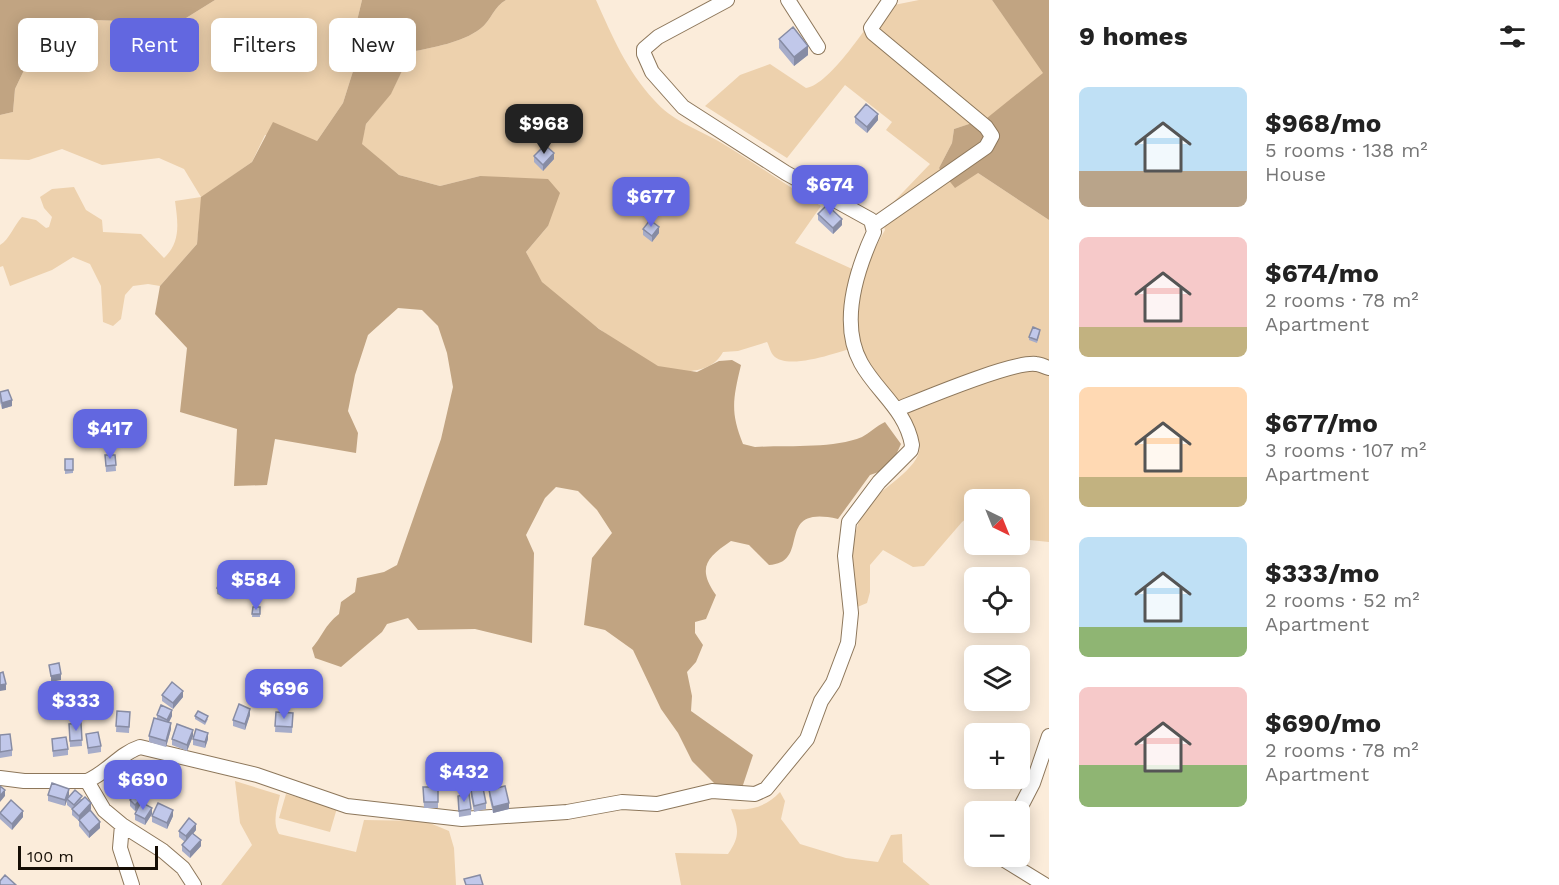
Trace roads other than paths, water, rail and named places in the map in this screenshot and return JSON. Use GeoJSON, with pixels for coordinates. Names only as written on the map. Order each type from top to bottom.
{"type":"FeatureCollection","features":[{"type":"Feature","properties":{"kind":"street"},"geometry":{"type":"LineString","coordinates":[[0,778],[24,781],[87,780],[100,775],[125,752],[140,747],[257,776],[347,806],[462,819],[567,812],[622,802],[657,804],[712,791],[755,794],[766,789],[807,739],[821,702],[842,660],[851,627],[846,538],[849,522],[873,490],[911,450],[911,437],[898,409],[861,362],[854,340],[853,295],[862,258],[874,232],[871,220],[786,172],[683,106],[652,72],[644,54],[645,49],[658,37],[727,0]]}},
{"type":"Feature","properties":{"kind":"street"},"geometry":{"type":"LineString","coordinates":[[788,0],[818,47]]}},
{"type":"Feature","properties":{"kind":"street"},"geometry":{"type":"LineString","coordinates":[[874,225],[986,147],[992,136],[986,127],[873,33],[871,28],[876,17],[890,0]]}},
{"type":"Feature","properties":{"kind":"street"},"geometry":{"type":"LineString","coordinates":[[898,409],[939,392],[1015,368],[1034,363],[1049,368]]}},
{"type":"Feature","properties":{"kind":"street"},"geometry":{"type":"LineString","coordinates":[[1024,801],[1033,783],[1049,736]]}},
{"type":"Feature","properties":{"kind":"street"},"geometry":{"type":"LineString","coordinates":[[87,780],[104,810],[122,825],[163,850],[183,868],[194,885]]}},
{"type":"Feature","properties":{"kind":"street"},"geometry":{"type":"LineString","coordinates":[[122,825],[120,848],[132,885]]}},
{"type":"Feature","properties":{"kind":"street"},"geometry":{"type":"LineString","coordinates":[[1016,867],[1045,885]]}}]}
